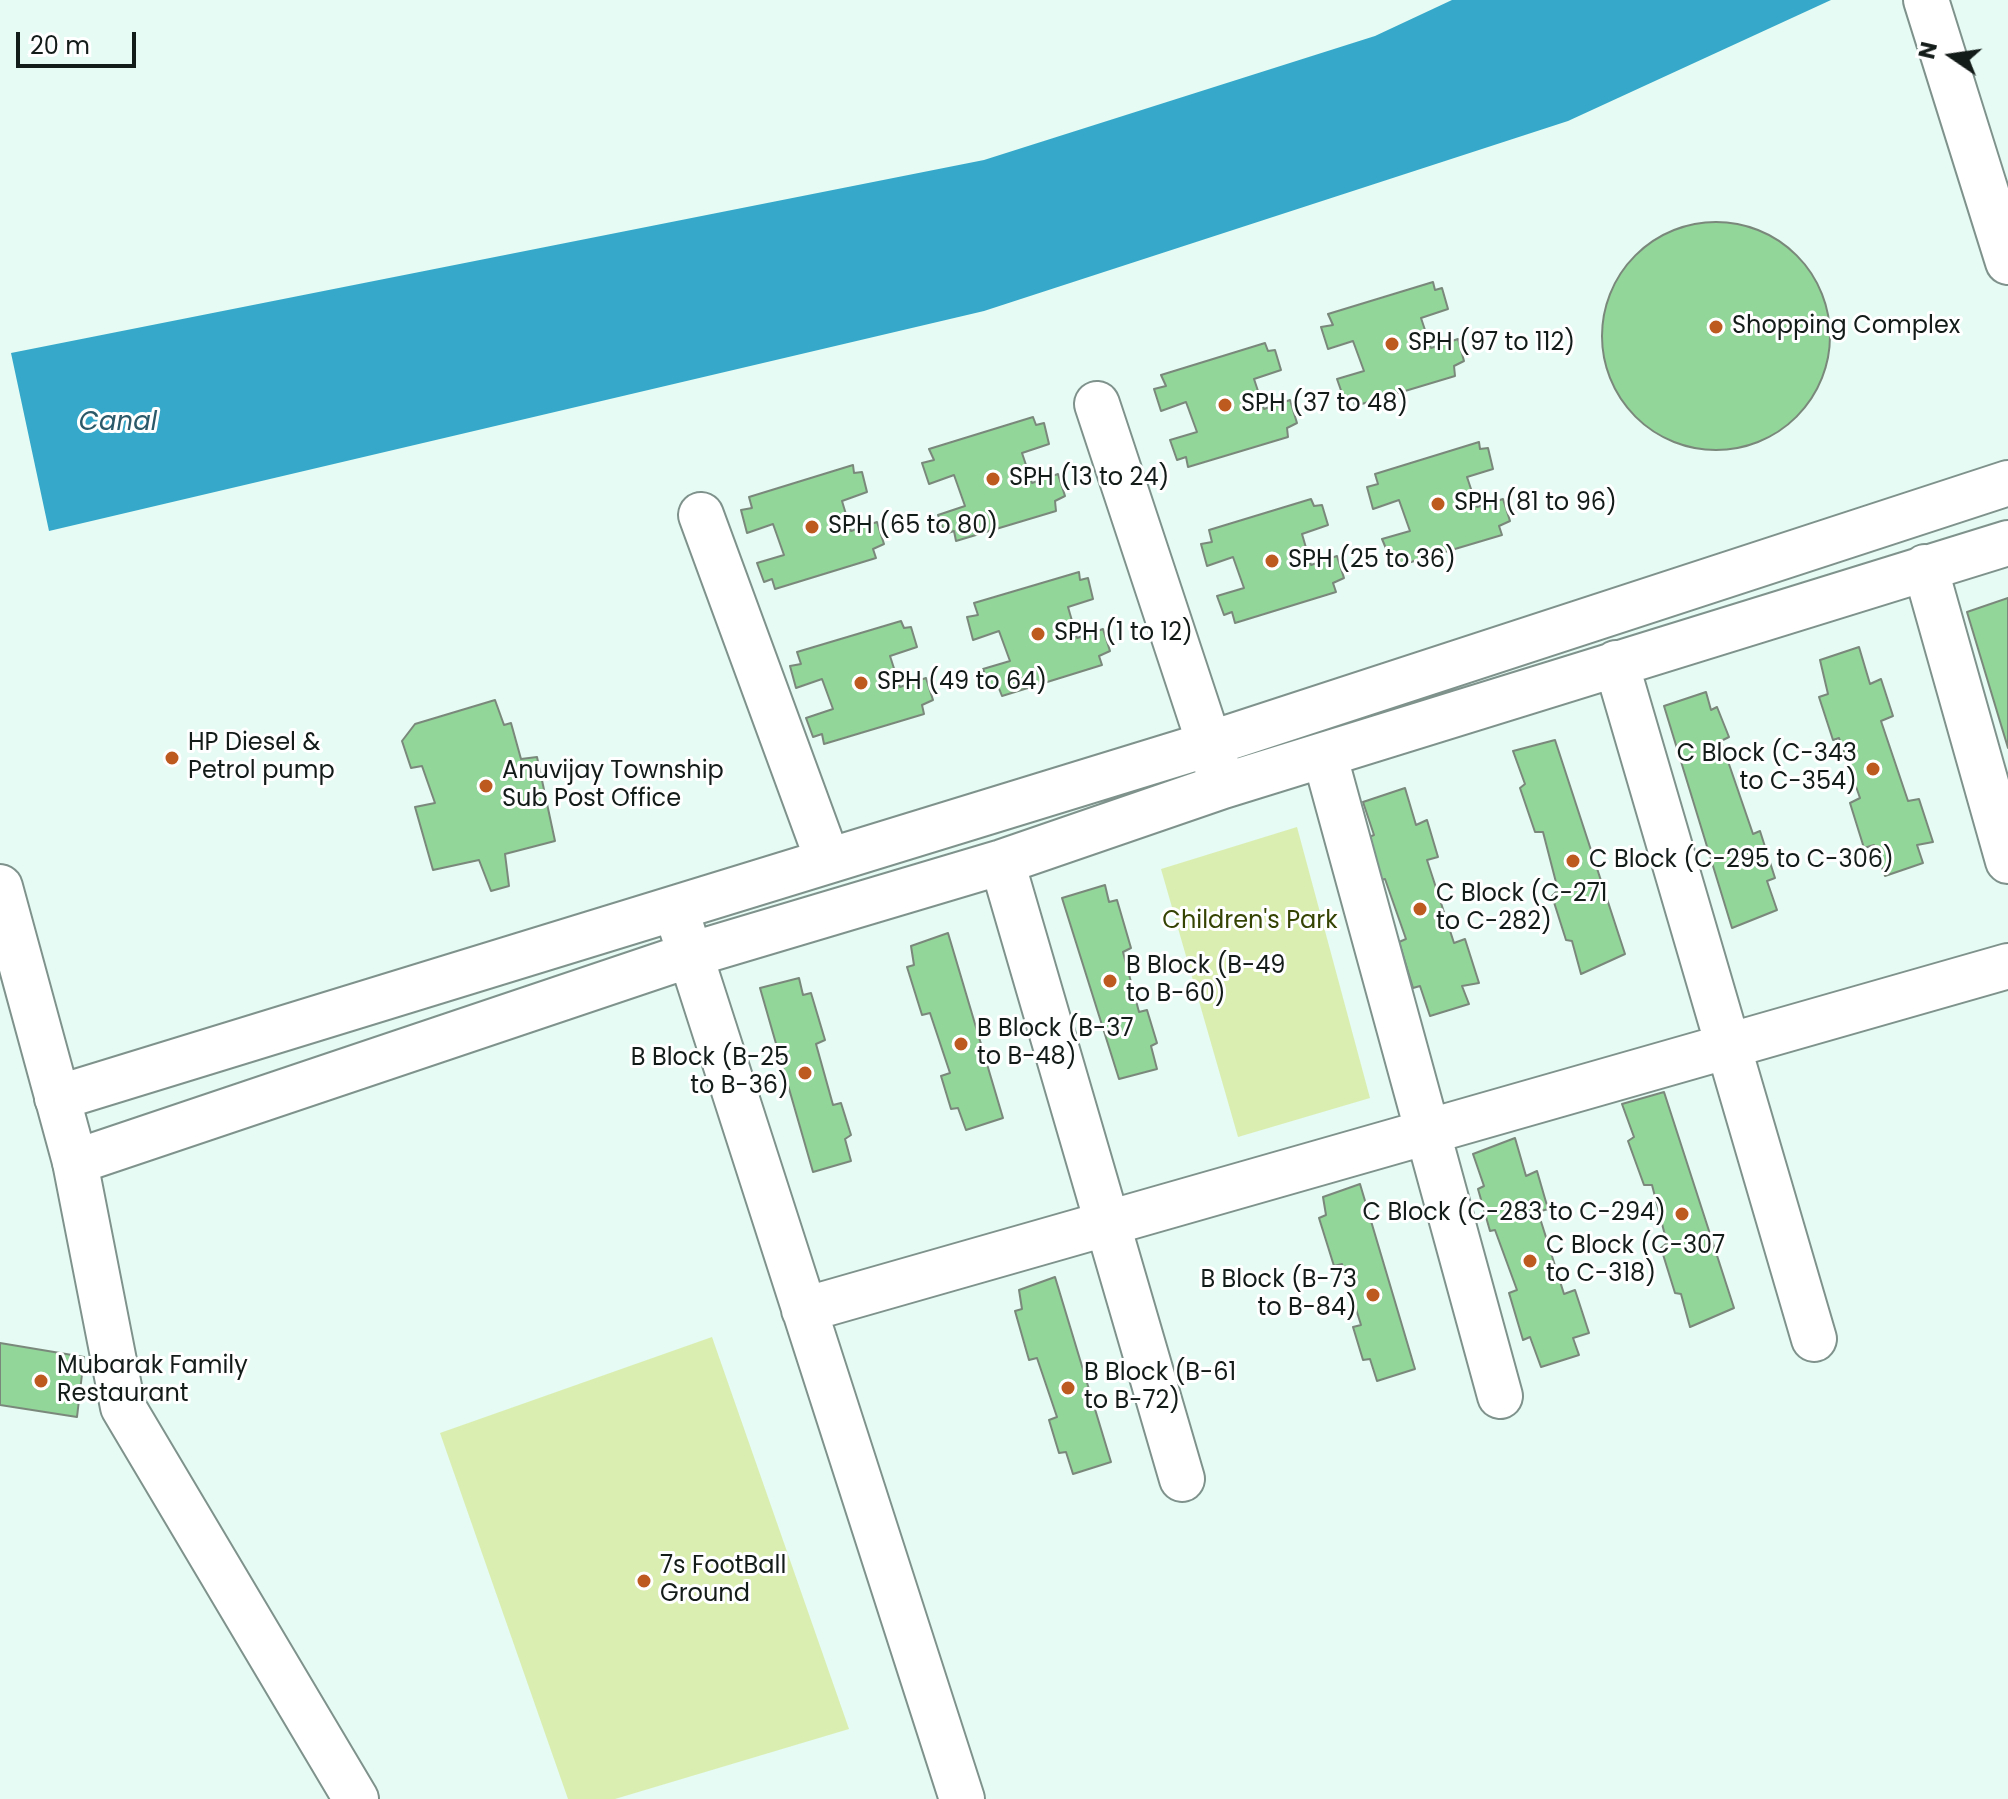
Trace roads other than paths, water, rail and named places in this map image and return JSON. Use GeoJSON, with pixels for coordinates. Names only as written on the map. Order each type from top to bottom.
{"type":"FeatureCollection","features":[{"type":"Feature","properties":{"kind":"main road"},"geometry":{"type":"LineString","coordinates":[[1926,0],[2008,262]]}},
{"type":"Feature","properties":{"kind":"main road"},"geometry":{"type":"LineString","coordinates":[[1097,404],[1223,786]]}},
{"type":"Feature","properties":{"kind":"main road"},"geometry":{"type":"LineString","coordinates":[[57,1098],[1209,744],[2008,483]]}},
{"type":"Feature","properties":{"kind":"main road"},"geometry":{"type":"LineString","coordinates":[[701,515],[828,861]]}},
{"type":"Feature","properties":{"kind":"main road"},"geometry":{"type":"LineString","coordinates":[[75,1162],[690,955],[1002,862],[1223,786],[1325,757],[1616,663],[2008,543]]}},
{"type":"Feature","properties":{"kind":"main road"},"geometry":{"type":"LineString","coordinates":[[1925,567],[2008,861]]}},
{"type":"Feature","properties":{"kind":"main road"},"geometry":{"type":"LineString","coordinates":[[1616,663],[1814,1339]]}},
{"type":"Feature","properties":{"kind":"main road"},"geometry":{"type":"LineString","coordinates":[[1325,757],[1500,1396]]}},
{"type":"Feature","properties":{"kind":"main road"},"geometry":{"type":"LineString","coordinates":[[1002,862],[1182,1479]]}},
{"type":"Feature","properties":{"kind":"main road"},"geometry":{"type":"LineString","coordinates":[[0,887],[75,1162],[123,1407],[356,1799]]}},
{"type":"Feature","properties":{"kind":"main road"},"geometry":{"type":"LineString","coordinates":[[675,908],[962,1799]]}},
{"type":"Feature","properties":{"kind":"main road"},"geometry":{"type":"LineString","coordinates":[[804,1310],[2008,966]]}},
{"type":"Feature","properties":{"kind":"main road"},"geometry":{"type":"LineString","coordinates":[[401,992],[420,1047]]}},
{"type":"Feature","properties":{"kind":"water","name":"Canal"},"geometry":{"type":"Polygon","coordinates":[[[1452,0],[1831,0],[1568,121],[984,311],[49,531],[11,353],[984,160],[1375,36],[1452,0]]]}},
{"type":"Feature","properties":{"kind":"place","name":"Shopping Complex"},"geometry":{"type":"Point","coordinates":[1716,327]}},
{"type":"Feature","properties":{"kind":"place","name":"SPH (97 to 112)"},"geometry":{"type":"Point","coordinates":[1392,344]}},
{"type":"Feature","properties":{"kind":"place","name":"SPH (37 to 48)"},"geometry":{"type":"Point","coordinates":[1225,405]}},
{"type":"Feature","properties":{"kind":"place","name":"SPH (13 to 24)"},"geometry":{"type":"Point","coordinates":[993,479]}},
{"type":"Feature","properties":{"kind":"place","name":"SPH (81 to 96)"},"geometry":{"type":"Point","coordinates":[1438,504]}},
{"type":"Feature","properties":{"kind":"place","name":"SPH (65 to 80)"},"geometry":{"type":"Point","coordinates":[812,527]}},
{"type":"Feature","properties":{"kind":"place","name":"SPH (25 to 36)"},"geometry":{"type":"Point","coordinates":[1272,561]}},
{"type":"Feature","properties":{"kind":"place","name":"SPH (1 to 12)"},"geometry":{"type":"Point","coordinates":[1038,634]}},
{"type":"Feature","properties":{"kind":"place","name":"SPH (49 to 64)"},"geometry":{"type":"Point","coordinates":[861,683]}},
{"type":"Feature","properties":{"kind":"place","name":"HP Diesel & Petrol pump"},"geometry":{"type":"Point","coordinates":[172,758]}},
{"type":"Feature","properties":{"kind":"place","name":"C Block (C-343 to C-354)"},"geometry":{"type":"Point","coordinates":[1873,769]}},
{"type":"Feature","properties":{"kind":"place","name":"Anuvijay Township Sub Post Office"},"geometry":{"type":"Point","coordinates":[486,786]}},
{"type":"Feature","properties":{"kind":"place","name":"C Block (C-295 to C-306)"},"geometry":{"type":"Point","coordinates":[1573,861]}},
{"type":"Feature","properties":{"kind":"place","name":"C Block (C-271 to C-282)"},"geometry":{"type":"Point","coordinates":[1420,909]}},
{"type":"Feature","properties":{"kind":"place","name":"B Block (B-49 to B-60)"},"geometry":{"type":"Point","coordinates":[1110,981]}},
{"type":"Feature","properties":{"kind":"place","name":"B Block (B-37 to B-48)"},"geometry":{"type":"Point","coordinates":[961,1044]}},
{"type":"Feature","properties":{"kind":"place","name":"B Block (B-25 to B-36)"},"geometry":{"type":"Point","coordinates":[805,1073]}},
{"type":"Feature","properties":{"kind":"place","name":"C Block (C-283 to C-294)"},"geometry":{"type":"Point","coordinates":[1682,1214]}},
{"type":"Feature","properties":{"kind":"place","name":"C Block (C-307 to C-318)"},"geometry":{"type":"Point","coordinates":[1530,1261]}},
{"type":"Feature","properties":{"kind":"place","name":"B Block (B-73 to B-84)"},"geometry":{"type":"Point","coordinates":[1373,1295]}},
{"type":"Feature","properties":{"kind":"place","name":"Mubarak Family Restaurant"},"geometry":{"type":"Point","coordinates":[41,1381]}},
{"type":"Feature","properties":{"kind":"place","name":"B Block (B-61 to B-72)"},"geometry":{"type":"Point","coordinates":[1068,1388]}},
{"type":"Feature","properties":{"kind":"place","name":"7s FootBall Ground"},"geometry":{"type":"Point","coordinates":[644,1581]}},
{"type":"Feature","properties":{"kind":"park label","name":"Children's Park"},"geometry":{"type":"Point","coordinates":[1250,922]}}]}
